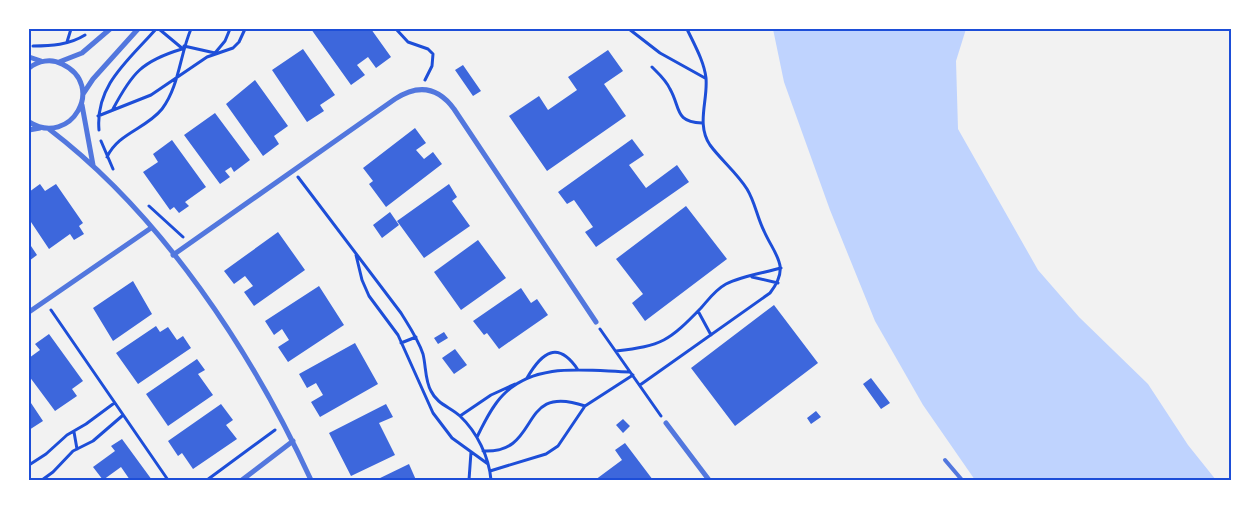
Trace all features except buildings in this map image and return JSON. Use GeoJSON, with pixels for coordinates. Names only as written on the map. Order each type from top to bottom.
{"type":"FeatureCollection","features":[{"type":"Feature","properties":{"kind":"street"},"geometry":{"type":"LineString","coordinates":[[29,57],[42,62],[59,62],[72,58],[91,47],[110,29]]}},
{"type":"Feature","properties":{"kind":"street"},"geometry":{"type":"LineString","coordinates":[[94,165],[84,124],[83,92],[138,29]]}},
{"type":"Feature","properties":{"kind":"street"},"geometry":{"type":"LineString","coordinates":[[29,68],[42,62]]}},
{"type":"Feature","properties":{"kind":"street"},"geometry":{"type":"LineString","coordinates":[[59,62],[69,67],[77,76],[82,86],[83,97]]}},
{"type":"Feature","properties":{"kind":"street"},"geometry":{"type":"LineString","coordinates":[[173,254],[406,91],[420,88],[434,90],[446,98],[454,109],[596,322]]}},
{"type":"Feature","properties":{"kind":"street"},"geometry":{"type":"LineString","coordinates":[[29,130],[49,129],[70,122],[82,104]]}},
{"type":"Feature","properties":{"kind":"street"},"geometry":{"type":"LineString","coordinates":[[29,122],[41,128]]}},
{"type":"Feature","properties":{"kind":"street"},"geometry":{"type":"LineString","coordinates":[[49,129],[94,165],[173,254],[227,327],[284,424],[311,480]]}},
{"type":"Feature","properties":{"kind":"street"},"geometry":{"type":"LineString","coordinates":[[29,312],[151,228]]}},
{"type":"Feature","properties":{"kind":"street"},"geometry":{"type":"LineString","coordinates":[[666,423],[709,480]]}},
{"type":"Feature","properties":{"kind":"street"},"geometry":{"type":"LineString","coordinates":[[242,480],[292,441]]}},
{"type":"Feature","properties":{"kind":"lane"},"geometry":{"type":"LineString","coordinates":[[945,460],[962,480]]}},
{"type":"Feature","properties":{"kind":"path"},"geometry":{"type":"LineString","coordinates":[[71,29],[66,43],[72,58]]}},
{"type":"Feature","properties":{"kind":"path"},"geometry":{"type":"LineString","coordinates":[[117,176],[107,158],[100,137],[98,116],[100,102],[106,88],[158,29],[183,48]]}},
{"type":"Feature","properties":{"kind":"path"},"geometry":{"type":"LineString","coordinates":[[107,158],[117,141],[151,121],[162,109],[171,94],[183,48],[191,29]]}},
{"type":"Feature","properties":{"kind":"path"},"geometry":{"type":"LineString","coordinates":[[215,53],[225,41],[230,29]]}},
{"type":"Feature","properties":{"kind":"path"},"geometry":{"type":"LineString","coordinates":[[84,124],[98,116],[151,95],[215,53],[232,48],[240,42],[245,29]]}},
{"type":"Feature","properties":{"kind":"path"},"geometry":{"type":"LineString","coordinates":[[396,29],[408,42],[428,49],[433,54],[432,66],[420,88]]}},
{"type":"Feature","properties":{"kind":"path"},"geometry":{"type":"LineString","coordinates":[[629,29],[660,53],[706,79]]}},
{"type":"Feature","properties":{"kind":"path"},"geometry":{"type":"LineString","coordinates":[[640,385],[770,293],[778,283],[781,268],[780,260],[764,231],[755,204],[746,188],[710,144],[702,123],[706,79],[702,61],[687,29]]}},
{"type":"Feature","properties":{"kind":"path"},"geometry":{"type":"LineString","coordinates":[[29,45],[50,46],[66,43],[87,33]]}},
{"type":"Feature","properties":{"kind":"path"},"geometry":{"type":"LineString","coordinates":[[113,110],[132,76],[145,64],[161,55],[183,48],[215,53]]}},
{"type":"Feature","properties":{"kind":"path"},"geometry":{"type":"LineString","coordinates":[[652,67],[671,90],[680,116],[690,123],[702,123]]}},
{"type":"Feature","properties":{"kind":"path"},"geometry":{"type":"LineString","coordinates":[[292,169],[384,288],[416,336],[423,354],[430,390],[439,402],[460,416],[476,437],[489,465],[491,480]]}},
{"type":"Feature","properties":{"kind":"path"},"geometry":{"type":"LineString","coordinates":[[146,204],[190,242]]}},
{"type":"Feature","properties":{"kind":"path"},"geometry":{"type":"LineString","coordinates":[[356,254],[362,280],[369,296],[390,322],[441,427],[452,438],[489,465]]}},
{"type":"Feature","properties":{"kind":"path"},"geometry":{"type":"LineString","coordinates":[[616,351],[642,348],[668,339],[714,293],[726,284],[781,268]]}},
{"type":"Feature","properties":{"kind":"path"},"geometry":{"type":"LineString","coordinates":[[750,276],[778,283]]}},
{"type":"Feature","properties":{"kind":"path"},"geometry":{"type":"LineString","coordinates":[[45,301],[113,404],[168,480]]}},
{"type":"Feature","properties":{"kind":"path"},"geometry":{"type":"LineString","coordinates":[[698,311],[711,335]]}},
{"type":"Feature","properties":{"kind":"path"},"geometry":{"type":"LineString","coordinates":[[596,322],[666,423]]}},
{"type":"Feature","properties":{"kind":"path"},"geometry":{"type":"LineString","coordinates":[[401,343],[416,336]]}},
{"type":"Feature","properties":{"kind":"path"},"geometry":{"type":"LineString","coordinates":[[526,379],[536,361],[553,353],[562,354],[571,359],[579,371]]}},
{"type":"Feature","properties":{"kind":"path"},"geometry":{"type":"LineString","coordinates":[[460,416],[491,395],[540,373],[579,371],[632,374]]}},
{"type":"Feature","properties":{"kind":"path"},"geometry":{"type":"LineString","coordinates":[[490,471],[546,454],[558,446],[585,406],[632,374]]}},
{"type":"Feature","properties":{"kind":"path"},"geometry":{"type":"LineString","coordinates":[[422,387],[428,382]]}},
{"type":"Feature","properties":{"kind":"path"},"geometry":{"type":"LineString","coordinates":[[476,437],[503,395],[520,382]]}},
{"type":"Feature","properties":{"kind":"path"},"geometry":{"type":"LineString","coordinates":[[483,451],[497,452],[510,447],[521,438],[533,415],[547,404],[564,400],[585,406]]}},
{"type":"Feature","properties":{"kind":"path"},"geometry":{"type":"LineString","coordinates":[[29,465],[46,454],[60,440],[113,404]]}},
{"type":"Feature","properties":{"kind":"path"},"geometry":{"type":"LineString","coordinates":[[42,480],[53,472],[67,456],[93,441],[122,416]]}},
{"type":"Feature","properties":{"kind":"path"},"geometry":{"type":"LineString","coordinates":[[207,480],[284,424]]}},
{"type":"Feature","properties":{"kind":"path"},"geometry":{"type":"LineString","coordinates":[[74,432],[77,449]]}},
{"type":"Feature","properties":{"kind":"path"},"geometry":{"type":"LineString","coordinates":[[469,480],[471,452]]}},
{"type":"Feature","properties":{"kind":"water"},"geometry":{"type":"Polygon","coordinates":[[[773,29],[966,29],[956,61],[958,129],[1038,270],[1079,317],[1148,384],[1188,445],[1216,480],[975,480],[923,405],[875,321],[830,210],[784,82],[773,29]]]}}]}
